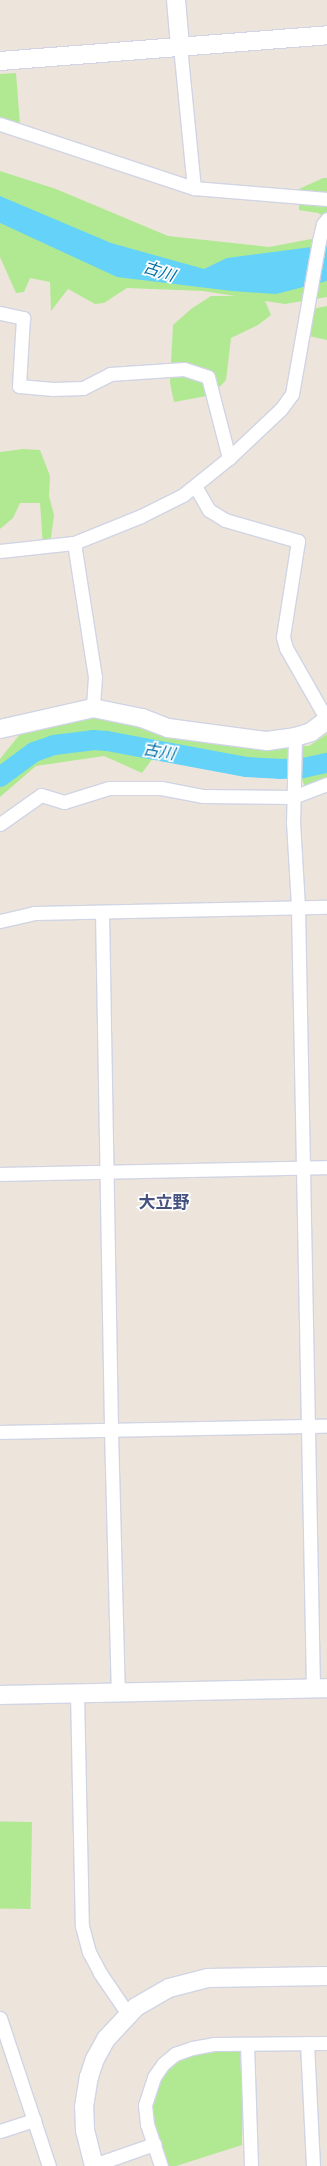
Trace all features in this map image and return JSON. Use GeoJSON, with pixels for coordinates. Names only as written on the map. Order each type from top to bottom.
{"type":"FeatureCollection","features":[{"type":"Feature","properties":{"kind":"street"},"geometry":{"type":"LineString","coordinates":[[176,0],[194,188]]}},
{"type":"Feature","properties":{"kind":"street"},"geometry":{"type":"LineString","coordinates":[[0,61],[327,35]]}},
{"type":"Feature","properties":{"kind":"street"},"geometry":{"type":"LineString","coordinates":[[0,124],[194,188],[327,199]]}},
{"type":"Feature","properties":{"kind":"street"},"geometry":{"type":"LineString","coordinates":[[0,551],[74,543],[141,516],[183,495],[229,458],[281,409],[292,394],[319,241],[323,224],[327,219]]}},
{"type":"Feature","properties":{"kind":"street"},"geometry":{"type":"LineString","coordinates":[[0,313],[23,318],[19,386],[53,389],[83,388],[110,374],[184,369],[208,377],[229,458]]}},
{"type":"Feature","properties":{"kind":"street"},"geometry":{"type":"LineString","coordinates":[[0,729],[93,708],[142,718],[168,728],[210,735],[267,741],[295,740],[311,732],[327,720],[286,648],[283,637],[298,541],[225,520],[209,510],[195,486]]}},
{"type":"Feature","properties":{"kind":"street"},"geometry":{"type":"LineString","coordinates":[[74,543],[95,677],[93,708]]}},
{"type":"Feature","properties":{"kind":"street"},"geometry":{"type":"LineString","coordinates":[[0,1695],[320,1688],[309,1426],[298,907],[293,797],[295,740]]}},
{"type":"Feature","properties":{"kind":"street"},"geometry":{"type":"LineString","coordinates":[[0,824],[41,795],[64,802],[109,788],[161,788],[203,796],[293,797],[327,784]]}},
{"type":"Feature","properties":{"kind":"street"},"geometry":{"type":"LineString","coordinates":[[0,921],[34,914],[327,907]]}},
{"type":"Feature","properties":{"kind":"street"},"geometry":{"type":"LineString","coordinates":[[102,912],[108,1172],[111,1430],[118,1692]]}},
{"type":"Feature","properties":{"kind":"street"},"geometry":{"type":"LineString","coordinates":[[0,1174],[327,1167]]}},
{"type":"Feature","properties":{"kind":"street"},"geometry":{"type":"LineString","coordinates":[[0,1432],[327,1426]]}},
{"type":"Feature","properties":{"kind":"street"},"geometry":{"type":"LineString","coordinates":[[77,1693],[82,1926],[90,1952],[100,1973],[128,2014]]}},
{"type":"Feature","properties":{"kind":"street"},"geometry":{"type":"LineString","coordinates":[[154,2144],[94,2165],[85,2131],[85,2092],[95,2059],[106,2039],[128,2014],[152,1996],[169,1988],[189,1982],[224,1977],[327,1976]]}},
{"type":"Feature","properties":{"kind":"street"},"geometry":{"type":"LineString","coordinates":[[0,2018],[49,2166]]}},
{"type":"Feature","properties":{"kind":"street"},"geometry":{"type":"LineString","coordinates":[[307,2043],[313,2166]]}},
{"type":"Feature","properties":{"kind":"street"},"geometry":{"type":"LineString","coordinates":[[162,2166],[147,2124],[145,2105],[154,2077],[163,2064],[175,2054],[192,2048],[214,2044],[327,2043]]}},
{"type":"Feature","properties":{"kind":"street"},"geometry":{"type":"LineString","coordinates":[[247,2044],[251,2166]]}},
{"type":"Feature","properties":{"kind":"street"},"geometry":{"type":"LineString","coordinates":[[0,2131],[34,2120]]}},
{"type":"Feature","properties":{"kind":"green space"},"geometry":{"type":"Polygon","coordinates":[[[16,73],[20,125],[0,119],[0,74],[16,73]]]}},
{"type":"Feature","properties":{"kind":"green space"},"geometry":{"type":"Polygon","coordinates":[[[0,171],[56,189],[168,236],[269,247],[327,236],[327,297],[285,304],[265,301],[271,315],[258,325],[231,338],[226,380],[212,395],[174,402],[170,383],[173,325],[191,309],[211,296],[235,296],[203,291],[127,288],[104,303],[95,304],[68,289],[51,311],[50,282],[30,278],[24,292],[16,293],[0,257],[0,171]]]}},
{"type":"Feature","properties":{"kind":"green space"},"geometry":{"type":"Polygon","coordinates":[[[323,178],[327,178],[327,214],[324,217],[318,213],[299,210],[299,189],[323,178]]]}},
{"type":"Feature","properties":{"kind":"green space"},"geometry":{"type":"Polygon","coordinates":[[[327,306],[327,340],[309,336],[312,309],[327,306]]]}},
{"type":"Feature","properties":{"kind":"green space"},"geometry":{"type":"Polygon","coordinates":[[[23,449],[40,450],[50,476],[49,496],[54,515],[51,538],[43,546],[40,503],[20,503],[13,518],[0,529],[0,452],[23,449]]]}},
{"type":"Feature","properties":{"kind":"green space"},"geometry":{"type":"Polygon","coordinates":[[[60,717],[121,718],[263,743],[309,746],[327,734],[327,781],[306,790],[300,774],[281,774],[153,758],[142,773],[104,756],[36,766],[0,797],[0,759],[28,724],[60,717]]]}},
{"type":"Feature","properties":{"kind":"green space"},"geometry":{"type":"Polygon","coordinates":[[[0,1821],[32,1822],[30,1909],[0,1908],[0,1821]]]}},
{"type":"Feature","properties":{"kind":"green space"},"geometry":{"type":"Polygon","coordinates":[[[243,2044],[242,2145],[176,2166],[161,2166],[154,2144],[148,2091],[169,2059],[243,2044]]]}},
{"type":"Feature","properties":{"kind":"water"},"geometry":{"type":"Polygon","coordinates":[[[0,196],[111,243],[204,269],[227,258],[327,245],[327,281],[276,294],[232,291],[117,277],[0,223],[0,196]]]}},
{"type":"Feature","properties":{"kind":"waterway","name":"古川"},"geometry":{"type":"LineString","coordinates":[[0,777],[34,752],[54,745],[93,740],[107,741],[246,767],[279,769],[303,768],[327,763]]}},
{"type":"Feature","properties":{"kind":"district","name":"大立野"},"geometry":{"type":"Point","coordinates":[164,1203]}}]}
